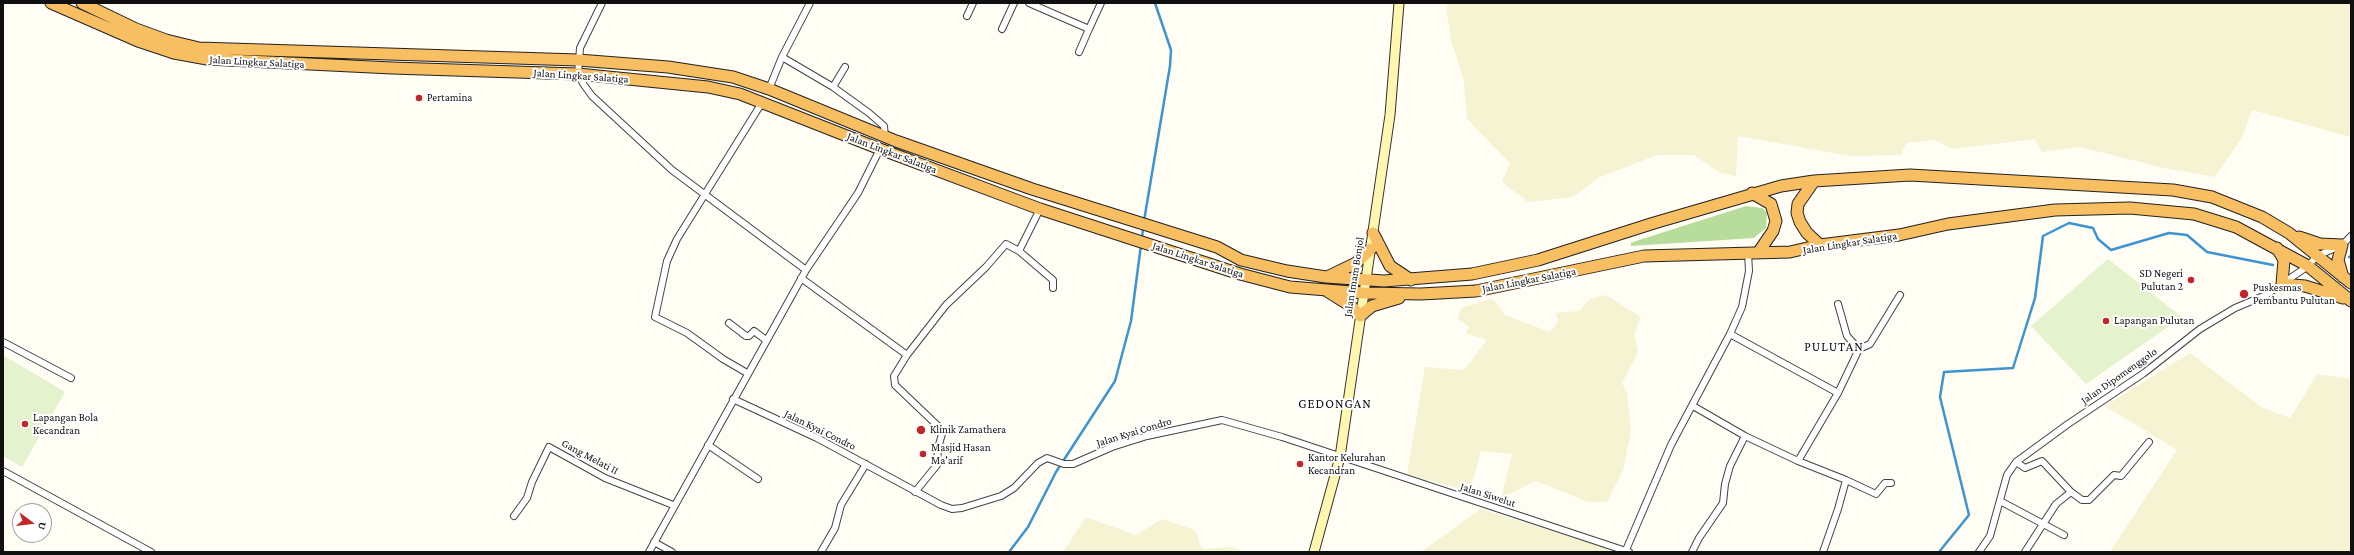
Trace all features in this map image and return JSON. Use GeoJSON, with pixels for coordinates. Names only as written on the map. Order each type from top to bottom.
{"type":"FeatureCollection","features":[{"type":"Feature","properties":{"kind":"highway","name":"Jalan Lingkar Salatiga"},"geometry":{"type":"LineString","coordinates":[[51,3],[138,41],[174,53],[207,59],[392,68],[578,74],[708,87],[740,94],[763,101],[880,149],[1040,209],[1211,264],[1290,286],[1364,293],[1421,294],[1476,291],[1644,256],[1790,252],[1820,245],[1899,235],[1948,224],[2055,210],[2130,208],[2173,211],[2218,221],[2236,227],[2275,246],[2308,266],[2351,301]]}},
{"type":"Feature","properties":{"kind":"highway","name":"Jalan Lingkar Salatiga"},"geometry":{"type":"LineString","coordinates":[[82,3],[136,29],[166,40],[199,48],[578,60],[694,70],[733,77],[769,89],[885,136],[1032,190],[1217,247],[1248,262],[1287,271],[1326,277],[1366,281],[1411,280],[1472,274],[1538,260],[1752,193],[1814,181],[1910,175],[2173,190],[2212,196],[2262,217],[2289,233],[2347,280]]}},
{"type":"Feature","properties":{"kind":"highway"},"geometry":{"type":"LineString","coordinates":[[1814,181],[1798,204],[1797,213],[1800,222],[1807,232],[1820,245]]}},
{"type":"Feature","properties":{"kind":"highway"},"geometry":{"type":"LineString","coordinates":[[1752,193],[1771,204],[1776,221],[1773,231],[1753,253]]}},
{"type":"Feature","properties":{"kind":"highway"},"geometry":{"type":"LineString","coordinates":[[1373,233],[1390,266],[1411,280]]}},
{"type":"Feature","properties":{"kind":"highway"},"geometry":{"type":"LineString","coordinates":[[2289,233],[2320,244],[2342,245],[2338,260],[2347,280]]}},
{"type":"Feature","properties":{"kind":"highway"},"geometry":{"type":"LineString","coordinates":[[2275,246],[2284,260],[2282,284],[2323,290],[2351,301]]}},
{"type":"Feature","properties":{"kind":"highway"},"geometry":{"type":"LineString","coordinates":[[1326,277],[1356,263],[1371,249]]}},
{"type":"Feature","properties":{"kind":"highway"},"geometry":{"type":"LineString","coordinates":[[1322,288],[1350,306],[1360,316],[1372,306],[1383,301],[1421,294]]}},
{"type":"Feature","properties":{"kind":"main road","name":"Jalan Imam Bonjol"},"geometry":{"type":"LineString","coordinates":[[1314,552],[1340,457],[1390,115],[1399,3]]}},
{"type":"Feature","properties":{"kind":"street"},"geometry":{"type":"LineString","coordinates":[[602,3],[580,48],[578,60],[578,74],[592,96],[672,170],[806,270]]}},
{"type":"Feature","properties":{"kind":"street"},"geometry":{"type":"LineString","coordinates":[[769,89],[782,57],[810,3]]}},
{"type":"Feature","properties":{"kind":"street"},"geometry":{"type":"LineString","coordinates":[[967,16],[973,3]]}},
{"type":"Feature","properties":{"kind":"street"},"geometry":{"type":"LineString","coordinates":[[1002,29],[1014,3]]}},
{"type":"Feature","properties":{"kind":"street"},"geometry":{"type":"LineString","coordinates":[[1029,3],[1089,29]]}},
{"type":"Feature","properties":{"kind":"street"},"geometry":{"type":"LineString","coordinates":[[1079,52],[1101,3]]}},
{"type":"Feature","properties":{"kind":"street"},"geometry":{"type":"LineString","coordinates":[[782,57],[833,86],[884,126],[885,136]]}},
{"type":"Feature","properties":{"kind":"street"},"geometry":{"type":"LineString","coordinates":[[833,86],[845,67]]}},
{"type":"Feature","properties":{"kind":"street"},"geometry":{"type":"LineString","coordinates":[[747,373],[682,330],[656,316],[667,261],[704,193],[763,101]]}},
{"type":"Feature","properties":{"kind":"street"},"geometry":{"type":"LineString","coordinates":[[648,552],[801,278],[858,193],[880,149]]}},
{"type":"Feature","properties":{"kind":"street"},"geometry":{"type":"LineString","coordinates":[[1019,251],[1040,209]]}},
{"type":"Feature","properties":{"kind":"street"},"geometry":{"type":"LineString","coordinates":[[2317,256],[2342,245],[2351,236]]}},
{"type":"Feature","properties":{"kind":"street"},"geometry":{"type":"LineString","coordinates":[[915,492],[937,465],[938,448],[942,434],[940,427],[895,385],[894,376],[907,355],[946,305],[986,267],[1004,245],[1009,245],[1019,251],[1053,280],[1053,288]]}},
{"type":"Feature","properties":{"kind":"street"},"geometry":{"type":"LineString","coordinates":[[1628,551],[1671,445],[1693,406],[1730,334],[1742,307],[1753,253]]}},
{"type":"Feature","properties":{"kind":"street","name":"Jalan Dipomenggolo"},"geometry":{"type":"LineString","coordinates":[[1978,552],[1990,536],[2007,475],[2016,462],[2068,424],[2144,373],[2200,329],[2235,308],[2266,295],[2308,266],[2317,256]]}},
{"type":"Feature","properties":{"kind":"street"},"geometry":{"type":"LineString","coordinates":[[801,278],[907,355]]}},
{"type":"Feature","properties":{"kind":"street"},"geometry":{"type":"LineString","coordinates":[[1798,461],[1838,393],[1859,349],[1870,344],[1900,295]]}},
{"type":"Feature","properties":{"kind":"street"},"geometry":{"type":"LineString","coordinates":[[1838,304],[1847,336],[1859,349]]}},
{"type":"Feature","properties":{"kind":"street"},"geometry":{"type":"LineString","coordinates":[[729,323],[746,336],[749,336],[754,331],[766,340]]}},
{"type":"Feature","properties":{"kind":"street"},"geometry":{"type":"LineString","coordinates":[[1730,334],[1838,393]]}},
{"type":"Feature","properties":{"kind":"street"},"geometry":{"type":"LineString","coordinates":[[3,342],[71,378]]}},
{"type":"Feature","properties":{"kind":"street","name":"Jalan Kyai Condro"},"geometry":{"type":"LineString","coordinates":[[733,399],[817,438],[915,492],[952,509],[989,501],[1014,488],[1045,459],[1050,458],[1062,463],[1073,464],[1112,447],[1147,436],[1222,420],[1340,457]]}},
{"type":"Feature","properties":{"kind":"street"},"geometry":{"type":"LineString","coordinates":[[1693,406],[1745,436],[1798,461],[1846,480],[1873,494],[1878,493],[1885,483],[1891,483]]}},
{"type":"Feature","properties":{"kind":"street"},"geometry":{"type":"LineString","coordinates":[[1692,552],[1699,538],[1723,503],[1724,484],[1730,466],[1745,436]]}},
{"type":"Feature","properties":{"kind":"street"},"geometry":{"type":"LineString","coordinates":[[2016,462],[2025,468],[2042,461],[2071,492],[2082,500],[2090,500],[2114,475],[2121,476],[2149,442]]}},
{"type":"Feature","properties":{"kind":"street"},"geometry":{"type":"LineString","coordinates":[[708,445],[758,479]]}},
{"type":"Feature","properties":{"kind":"street","name":"Gang Melati II"},"geometry":{"type":"LineString","coordinates":[[514,516],[527,498],[532,482],[549,446],[605,478],[673,505]]}},
{"type":"Feature","properties":{"kind":"street","name":"Jalan Siwelut"},"geometry":{"type":"LineString","coordinates":[[1340,457],[1616,550],[1628,551]]}},
{"type":"Feature","properties":{"kind":"street"},"geometry":{"type":"LineString","coordinates":[[822,552],[835,528],[841,505],[866,464]]}},
{"type":"Feature","properties":{"kind":"street"},"geometry":{"type":"LineString","coordinates":[[3,471],[151,552]]}},
{"type":"Feature","properties":{"kind":"street"},"geometry":{"type":"LineString","coordinates":[[1822,552],[1838,509],[1846,480]]}},
{"type":"Feature","properties":{"kind":"street"},"geometry":{"type":"LineString","coordinates":[[2025,552],[2056,504],[2071,492]]}},
{"type":"Feature","properties":{"kind":"street"},"geometry":{"type":"LineString","coordinates":[[2000,501],[2064,535]]}},
{"type":"Feature","properties":{"kind":"street"},"geometry":{"type":"LineString","coordinates":[[654,542],[672,552]]}},
{"type":"Feature","properties":{"kind":"shaded area"},"geometry":{"type":"Polygon","coordinates":[[[1448,3],[2351,3],[2351,137],[2252,110],[2241,139],[2215,177],[2164,168],[2080,147],[2042,152],[2035,139],[1952,149],[1935,140],[1906,143],[1901,155],[1850,156],[1738,136],[1736,176],[1720,173],[1694,155],[1657,155],[1598,178],[1573,197],[1528,202],[1502,182],[1510,163],[1467,119],[1464,81],[1451,40],[1446,7],[1448,3]]]}},
{"type":"Feature","properties":{"kind":"shaded area"},"geometry":{"type":"Polygon","coordinates":[[[1606,295],[1641,317],[1634,334],[1638,352],[1622,383],[1627,393],[1631,431],[1623,471],[1607,502],[1588,502],[1536,481],[1501,498],[1512,454],[1481,451],[1470,491],[1407,475],[1425,367],[1464,370],[1487,340],[1466,333],[1469,327],[1458,319],[1461,308],[1491,299],[1498,304],[1505,315],[1550,332],[1558,322],[1556,313],[1579,311],[1590,299],[1606,295]]]}},
{"type":"Feature","properties":{"kind":"shaded area"},"geometry":{"type":"Polygon","coordinates":[[[2190,353],[2263,408],[2290,418],[2317,374],[2351,379],[2351,552],[2110,552],[2177,450],[2105,406],[2190,353]]]}},
{"type":"Feature","properties":{"kind":"shaded area"},"geometry":{"type":"Polygon","coordinates":[[[1481,509],[1613,550],[1612,552],[1421,552],[1481,509]]]}},
{"type":"Feature","properties":{"kind":"shaded area"},"geometry":{"type":"Polygon","coordinates":[[[1086,517],[1136,535],[1162,519],[1195,530],[1202,549],[1233,547],[1243,552],[1063,552],[1086,517]]]}},
{"type":"Feature","properties":{"kind":"green space"},"geometry":{"type":"Polygon","coordinates":[[[1746,206],[1762,208],[1767,212],[1766,228],[1754,238],[1631,246],[1631,243],[1636,241],[1746,206]]]}},
{"type":"Feature","properties":{"kind":"green space","name":"Lapangan Pulutan"},"geometry":{"type":"Polygon","coordinates":[[[2108,259],[2182,317],[2086,384],[2031,326],[2108,259]]]}},
{"type":"Feature","properties":{"kind":"green space","name":"Lapangan Bola Kecandran"},"geometry":{"type":"Polygon","coordinates":[[[3,355],[65,392],[22,467],[3,456],[3,355]]]}},
{"type":"Feature","properties":{"kind":"waterway"},"geometry":{"type":"LineString","coordinates":[[1144,221],[1170,66],[1171,50],[1155,3]]}},
{"type":"Feature","properties":{"kind":"waterway"},"geometry":{"type":"LineString","coordinates":[[1939,552],[1969,515],[1940,397],[1944,372],[2013,368],[2035,298],[2043,236],[2069,223],[2093,228],[2098,239],[2111,250],[2169,233],[2187,235],[2207,252],[2273,265]]}},
{"type":"Feature","properties":{"kind":"waterway"},"geometry":{"type":"LineString","coordinates":[[1142,239],[1143,228]]}},
{"type":"Feature","properties":{"kind":"waterway"},"geometry":{"type":"LineString","coordinates":[[1009,552],[1028,527],[1056,472],[1115,381],[1131,321],[1141,245]]}},
{"type":"Feature","properties":{"kind":"place","name":"Pertamina"},"geometry":{"type":"Point","coordinates":[419,98]}},
{"type":"Feature","properties":{"kind":"place","name":"SD Negeri Pulutan 2"},"geometry":{"type":"Point","coordinates":[2191,280]}},
{"type":"Feature","properties":{"kind":"place","name":"Puskesmas Pembantu Pulutan"},"geometry":{"type":"Point","coordinates":[2244,294]}},
{"type":"Feature","properties":{"kind":"place","name":"Lapangan Pulutan"},"geometry":{"type":"Point","coordinates":[2106,321]}},
{"type":"Feature","properties":{"kind":"place","name":"Lapangan Bola Kecandran"},"geometry":{"type":"Point","coordinates":[25,424]}},
{"type":"Feature","properties":{"kind":"place","name":"Klinik Zamathera"},"geometry":{"type":"Point","coordinates":[921,430]}},
{"type":"Feature","properties":{"kind":"place","name":"Masjid Hasan Ma'arif"},"geometry":{"type":"Point","coordinates":[923,454]}},
{"type":"Feature","properties":{"kind":"place","name":"Kantor Kelurahan Kecandran"},"geometry":{"type":"Point","coordinates":[1300,464]}},
{"type":"Feature","properties":{"kind":"district","name":"PULUTAN"},"geometry":{"type":"Point","coordinates":[1834,347]}},
{"type":"Feature","properties":{"kind":"district","name":"GEDONGAN"},"geometry":{"type":"Point","coordinates":[1335,404]}}]}
